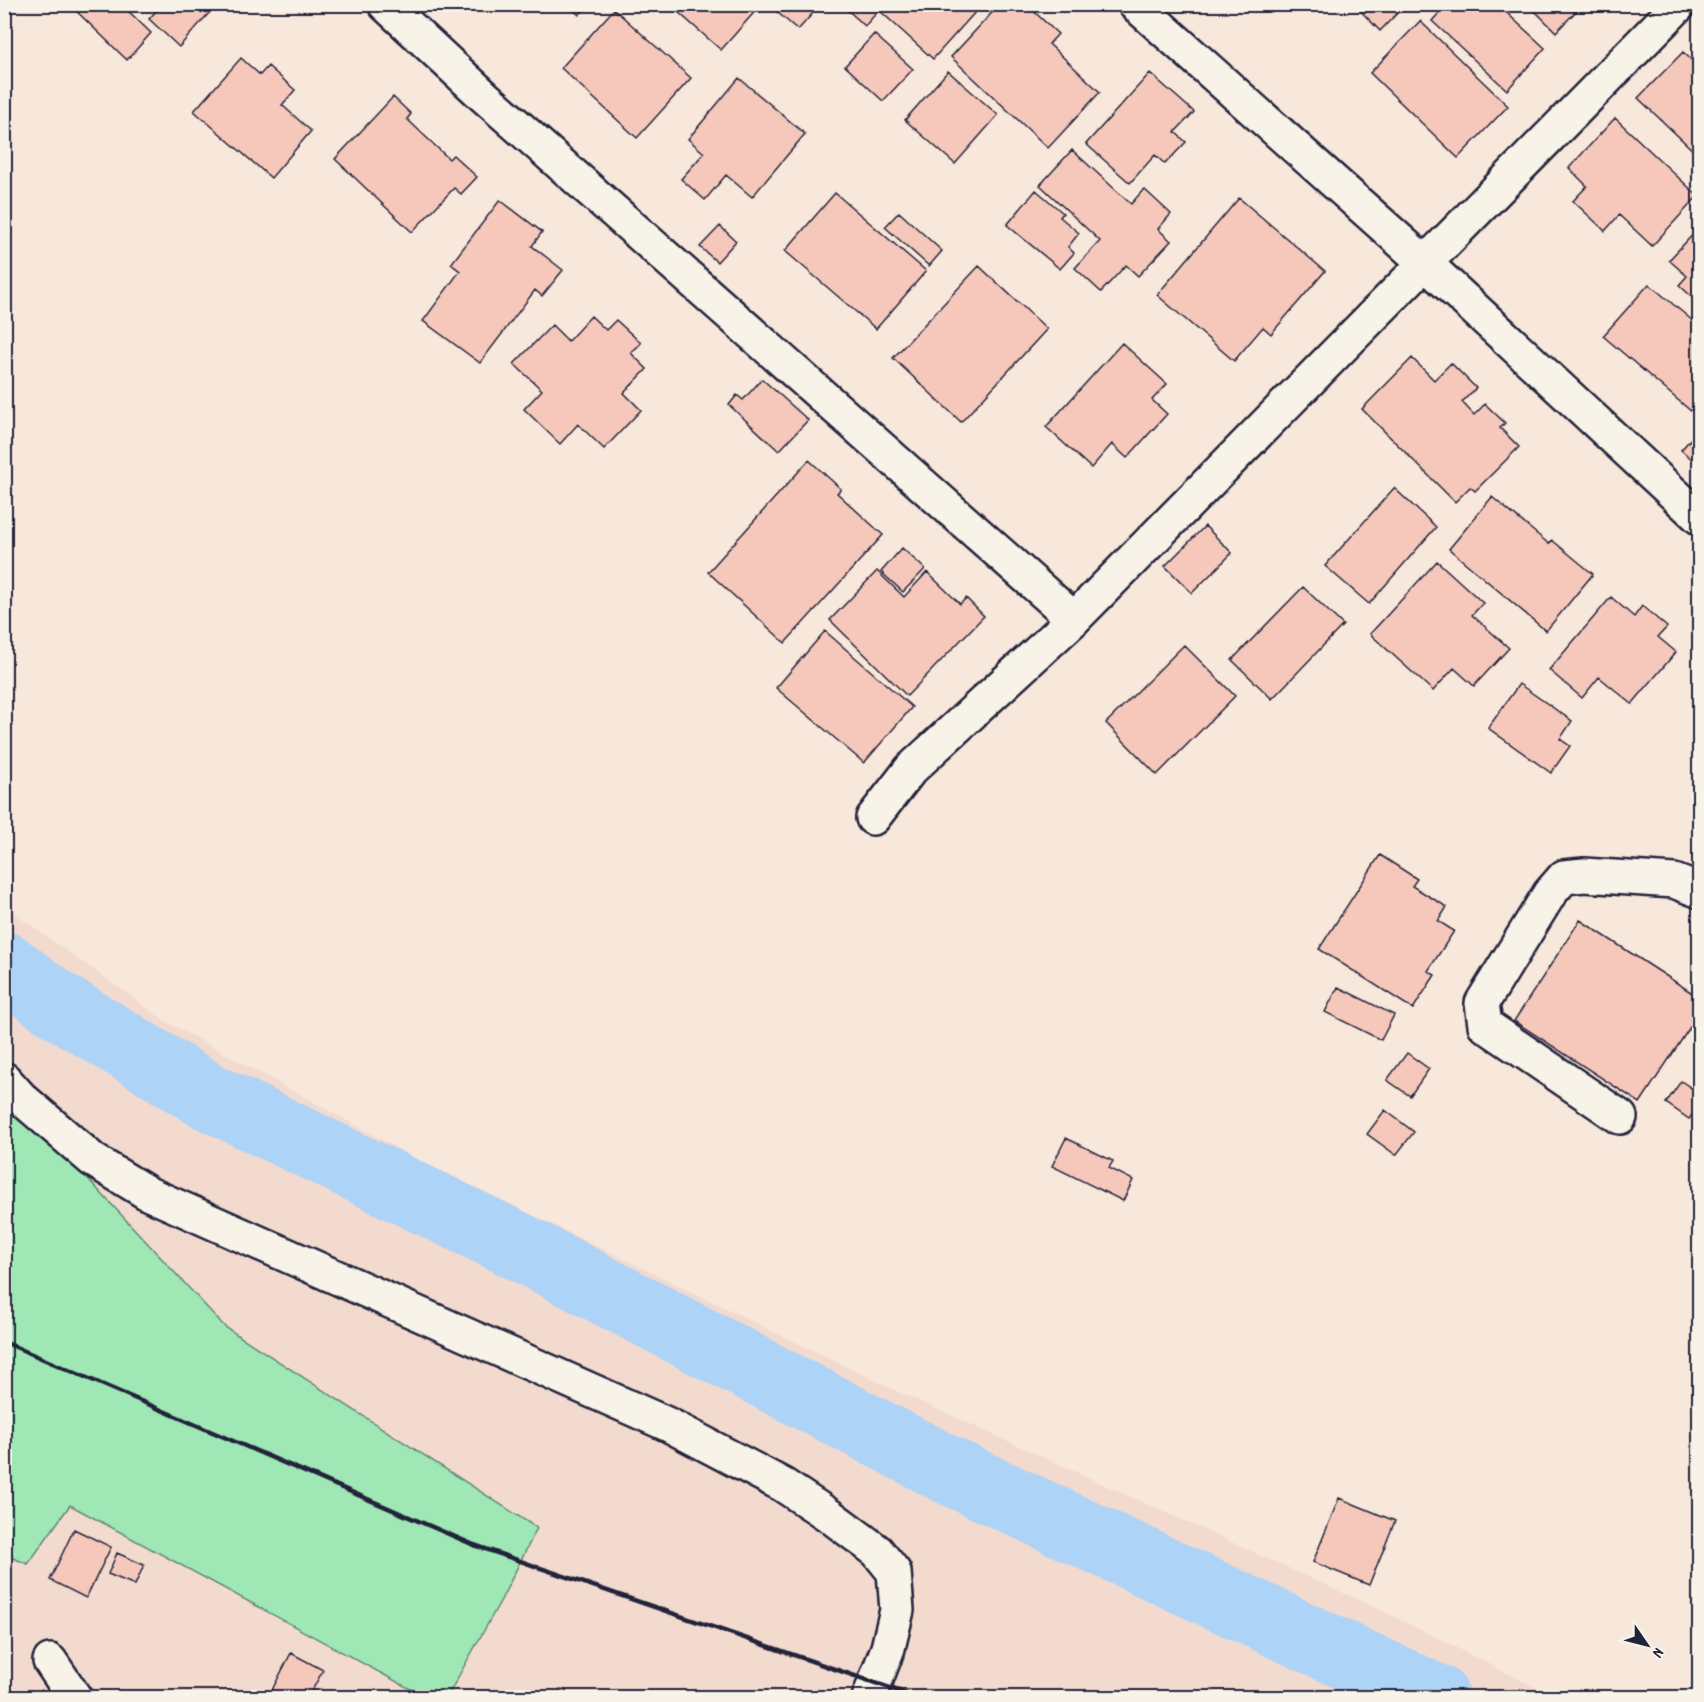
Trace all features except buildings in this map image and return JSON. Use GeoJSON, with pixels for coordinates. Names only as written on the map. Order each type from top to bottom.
{"type":"FeatureCollection","features":[{"type":"Feature","properties":{"kind":"street"},"geometry":{"type":"LineString","coordinates":[[385,4],[494,105],[1074,619]]}},
{"type":"Feature","properties":{"kind":"street"},"geometry":{"type":"LineString","coordinates":[[1135,4],[1425,263],[1700,518]]}},
{"type":"Feature","properties":{"kind":"street"},"geometry":{"type":"LineString","coordinates":[[873,818],[911,769],[1074,619],[1680,4]]}},
{"type":"Feature","properties":{"kind":"street"},"geometry":{"type":"LineString","coordinates":[[1620,1117],[1485,1025],[1482,1003],[1550,893],[1564,877],[1584,875],[1665,880],[1700,891]]}},
{"type":"Feature","properties":{"kind":"street"},"geometry":{"type":"LineString","coordinates":[[4,1079],[21,1098],[93,1160],[149,1194],[669,1425],[783,1485],[830,1516],[877,1551],[894,1572],[897,1610],[888,1648],[869,1698]]}},
{"type":"Feature","properties":{"kind":"street"},"geometry":{"type":"LineString","coordinates":[[50,1661],[75,1698]]}},
{"type":"Feature","properties":{"kind":"shaded area"},"geometry":{"type":"Polygon","coordinates":[[[5,907],[167,1022],[419,1160],[897,1391],[1381,1610],[1555,1697],[447,1697],[501,1600],[537,1528],[225,1327],[5,1088],[5,907]]]}},
{"type":"Feature","properties":{"kind":"shaded area"},"geometry":{"type":"Polygon","coordinates":[[[70,1505],[425,1697],[5,1697],[4,1555],[28,1564],[70,1505]]]}},
{"type":"Feature","properties":{"kind":"green space"},"geometry":{"type":"Polygon","coordinates":[[[4,1088],[225,1327],[537,1528],[501,1600],[447,1697],[425,1697],[70,1505],[28,1564],[5,1555],[4,1088]]]}},
{"type":"Feature","properties":{"kind":"waterway"},"geometry":{"type":"LineString","coordinates":[[4,965],[55,1003],[208,1096],[512,1243],[952,1472],[1436,1698]]}},
{"type":"Feature","properties":{"kind":"railway"},"geometry":{"type":"LineString","coordinates":[[4,1342],[474,1545],[919,1698]]}}]}
